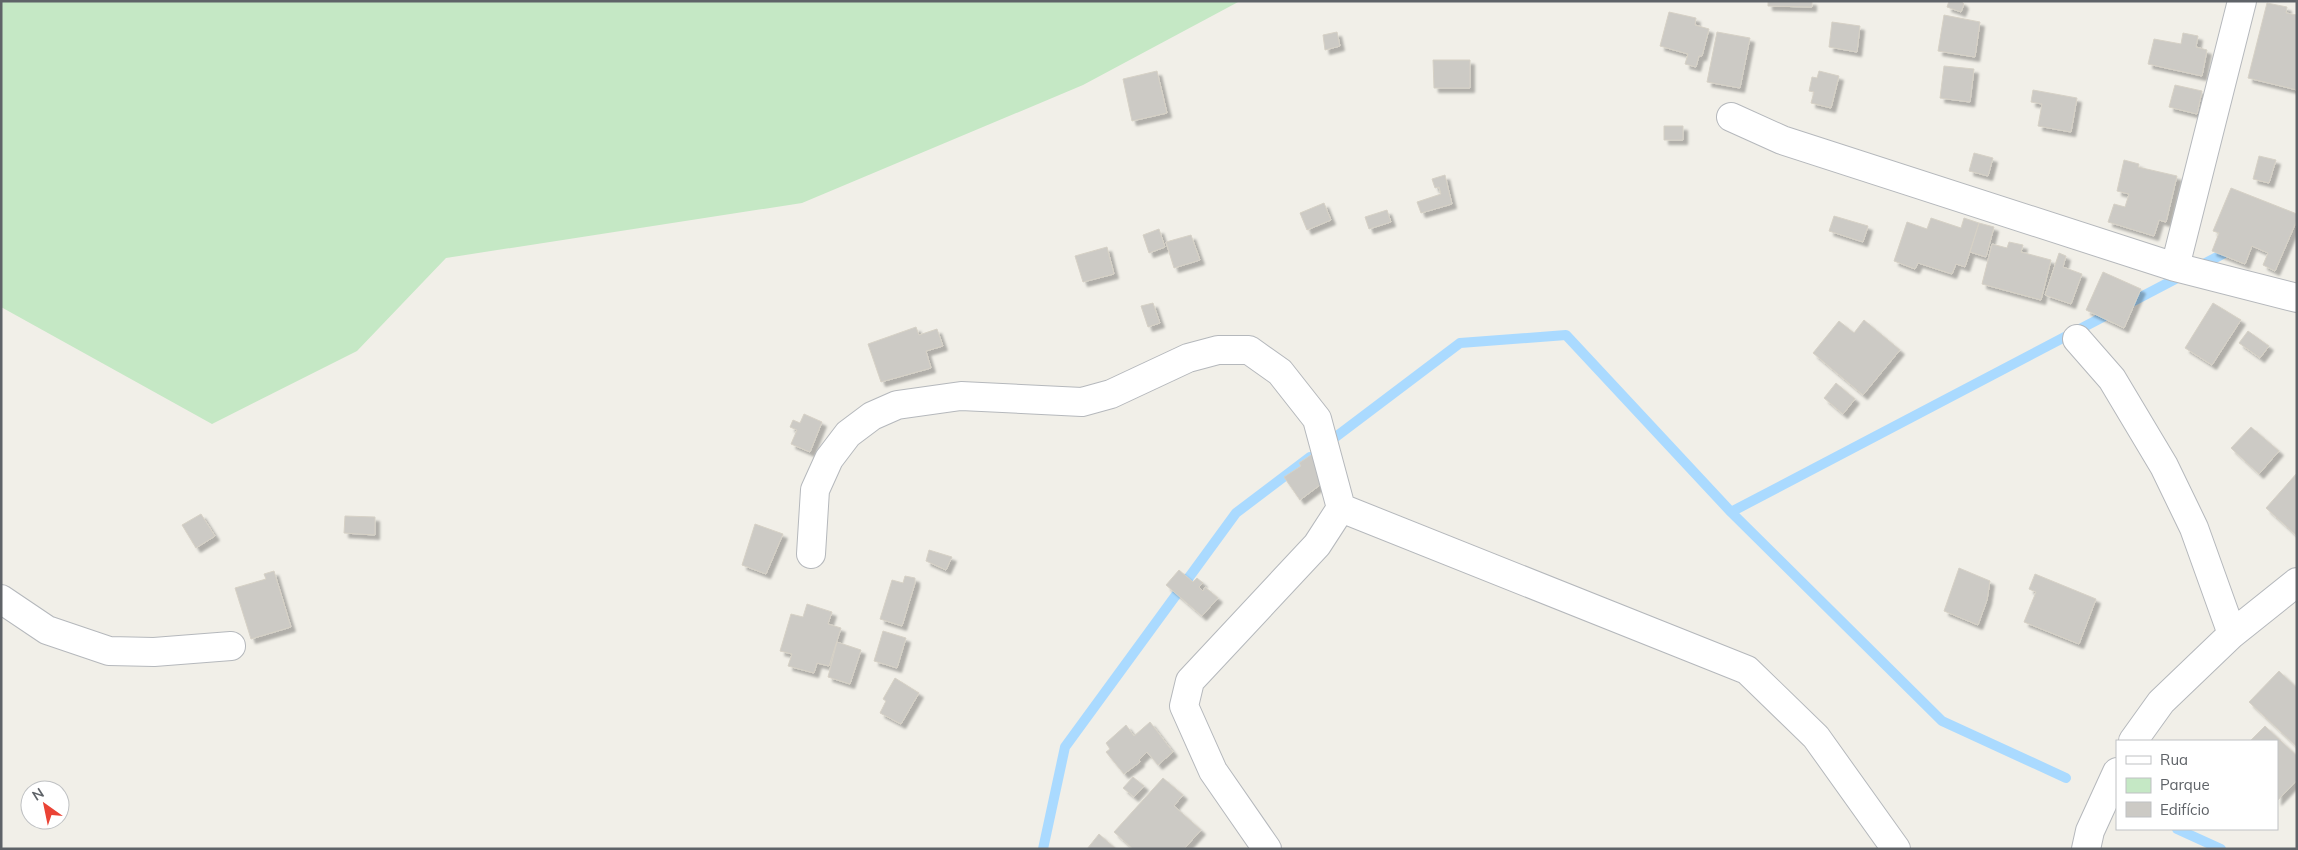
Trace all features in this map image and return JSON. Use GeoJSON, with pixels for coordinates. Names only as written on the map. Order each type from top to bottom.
{"type":"FeatureCollection","features":[{"type":"Feature","properties":{"kind":"street"},"geometry":{"type":"LineString","coordinates":[[2175,267],[2242,1]]}},
{"type":"Feature","properties":{"kind":"street"},"geometry":{"type":"LineString","coordinates":[[1732,116],[1782,140],[2175,267],[2297,298]]}},
{"type":"Feature","properties":{"kind":"street"},"geometry":{"type":"LineString","coordinates":[[2077,339],[2112,379],[2164,466],[2194,528],[2232,634]]}},
{"type":"Feature","properties":{"kind":"street"},"geometry":{"type":"LineString","coordinates":[[811,554],[815,490],[829,459],[848,434],[872,416],[897,406],[961,396],[1082,402],[1111,394],[1188,358],[1218,350],[1249,350],[1280,372],[1317,419],[1341,508],[1317,545],[1190,681],[1184,706],[1213,771],[1267,849]]}},
{"type":"Feature","properties":{"kind":"street"},"geometry":{"type":"LineString","coordinates":[[1341,508],[1747,670],[1816,737],[1896,849]]}},
{"type":"Feature","properties":{"kind":"street"},"geometry":{"type":"LineString","coordinates":[[2134,740],[2161,702],[2232,634],[2297,582]]}},
{"type":"Feature","properties":{"kind":"street"},"geometry":{"type":"LineString","coordinates":[[1,599],[47,630],[109,651],[154,652],[231,646]]}},
{"type":"Feature","properties":{"kind":"street"},"geometry":{"type":"LineString","coordinates":[[2086,849],[2090,831],[2116,774]]}},
{"type":"Feature","properties":{"kind":"green space"},"geometry":{"type":"Polygon","coordinates":[[[1,1],[1240,1],[1083,85],[802,203],[446,258],[357,351],[212,424],[1,307],[1,1]]]}},
{"type":"Feature","properties":{"kind":"building"},"geometry":{"type":"Polygon","coordinates":[[[1768,1],[1812,1],[1812,7],[1768,6],[1768,1]]]}},
{"type":"Feature","properties":{"kind":"building"},"geometry":{"type":"Polygon","coordinates":[[[1949,1],[1961,1],[1964,4],[1961,12],[1947,7],[1949,1]]]}},
{"type":"Feature","properties":{"kind":"building"},"geometry":{"type":"Polygon","coordinates":[[[2267,3],[2287,7],[2286,13],[2297,15],[2297,90],[2248,78],[2267,3]]]}},
{"type":"Feature","properties":{"kind":"building"},"geometry":{"type":"Polygon","coordinates":[[[1669,12],[1696,18],[1695,25],[1709,29],[1702,56],[1699,56],[1696,67],[1685,64],[1688,54],[1660,46],[1669,12]]]}},
{"type":"Feature","properties":{"kind":"building"},"geometry":{"type":"Polygon","coordinates":[[[1944,15],[1980,22],[1975,57],[1938,51],[1944,15]]]}},
{"type":"Feature","properties":{"kind":"building"},"geometry":{"type":"Polygon","coordinates":[[[1832,22],[1860,26],[1857,52],[1829,47],[1832,22]]]}},
{"type":"Feature","properties":{"kind":"building"},"geometry":{"type":"Polygon","coordinates":[[[1337,32],[1340,46],[1325,50],[1323,35],[1337,32]]]}},
{"type":"Feature","properties":{"kind":"building"},"geometry":{"type":"Polygon","coordinates":[[[1717,32],[1750,38],[1740,88],[1707,82],[1717,32]]]}},
{"type":"Feature","properties":{"kind":"building"},"geometry":{"type":"Polygon","coordinates":[[[2183,33],[2198,36],[2196,47],[2207,50],[2202,76],[2148,64],[2154,39],[2181,44],[2183,33]]]}},
{"type":"Feature","properties":{"kind":"building"},"geometry":{"type":"Polygon","coordinates":[[[1433,60],[1470,60],[1470,88],[1434,88],[1433,60]]]}},
{"type":"Feature","properties":{"kind":"building"},"geometry":{"type":"Polygon","coordinates":[[[1944,66],[1974,69],[1970,102],[1940,98],[1944,66]]]}},
{"type":"Feature","properties":{"kind":"building"},"geometry":{"type":"Polygon","coordinates":[[[1157,71],[1167,113],[1132,121],[1123,79],[1157,71]]]}},
{"type":"Feature","properties":{"kind":"building"},"geometry":{"type":"Polygon","coordinates":[[[1819,71],[1839,76],[1831,108],[1811,103],[1814,92],[1809,91],[1812,77],[1817,78],[1819,71]]]}},
{"type":"Feature","properties":{"kind":"building"},"geometry":{"type":"Polygon","coordinates":[[[2175,85],[2202,91],[2197,114],[2169,107],[2175,85]]]}},
{"type":"Feature","properties":{"kind":"building"},"geometry":{"type":"Polygon","coordinates":[[[2033,90],[2077,98],[2071,132],[2038,126],[2042,104],[2031,102],[2033,90]]]}},
{"type":"Feature","properties":{"kind":"building"},"geometry":{"type":"Polygon","coordinates":[[[1664,126],[1683,126],[1683,140],[1664,140],[1664,126]]]}},
{"type":"Feature","properties":{"kind":"building"},"geometry":{"type":"Polygon","coordinates":[[[1974,153],[1993,158],[1988,176],[1969,171],[1974,153]]]}},
{"type":"Feature","properties":{"kind":"building"},"geometry":{"type":"Polygon","coordinates":[[[2259,156],[2276,160],[2269,183],[2253,179],[2259,156]]]}},
{"type":"Feature","properties":{"kind":"building"},"geometry":{"type":"Polygon","coordinates":[[[2124,160],[2139,164],[2138,167],[2177,176],[2166,222],[2159,220],[2154,236],[2108,222],[2114,204],[2125,207],[2129,194],[2117,191],[2124,160]]]}},
{"type":"Feature","properties":{"kind":"building"},"geometry":{"type":"Polygon","coordinates":[[[1445,175],[1452,204],[1421,213],[1417,202],[1441,194],[1439,187],[1435,188],[1432,179],[1445,175]]]}},
{"type":"Feature","properties":{"kind":"building"},"geometry":{"type":"Polygon","coordinates":[[[2231,188],[2297,214],[2297,220],[2275,271],[2263,265],[2268,253],[2252,246],[2245,264],[2212,251],[2219,233],[2213,231],[2231,188]]]}},
{"type":"Feature","properties":{"kind":"building"},"geometry":{"type":"Polygon","coordinates":[[[1324,203],[1331,220],[1307,230],[1300,213],[1324,203]]]}},
{"type":"Feature","properties":{"kind":"building"},"geometry":{"type":"Polygon","coordinates":[[[1387,210],[1391,222],[1369,229],[1365,217],[1387,210]]]}},
{"type":"Feature","properties":{"kind":"building"},"geometry":{"type":"Polygon","coordinates":[[[1834,216],[1868,226],[1863,242],[1829,231],[1834,216]]]}},
{"type":"Feature","properties":{"kind":"building"},"geometry":{"type":"Polygon","coordinates":[[[1931,218],[1961,228],[1964,218],[1979,223],[1965,267],[1956,264],[1952,274],[1918,263],[1915,269],[1894,261],[1907,222],[1927,229],[1931,218]]]}},
{"type":"Feature","properties":{"kind":"building"},"geometry":{"type":"Polygon","coordinates":[[[1979,223],[1994,227],[1986,257],[1970,252],[1979,223]]]}},
{"type":"Feature","properties":{"kind":"building"},"geometry":{"type":"Polygon","coordinates":[[[1159,229],[1165,247],[1149,253],[1143,235],[1159,229]]]}},
{"type":"Feature","properties":{"kind":"building"},"geometry":{"type":"Polygon","coordinates":[[[1191,235],[1200,260],[1174,268],[1166,242],[1191,235]]]}},
{"type":"Feature","properties":{"kind":"building"},"geometry":{"type":"Polygon","coordinates":[[[2009,242],[2023,245],[2021,252],[2051,260],[2041,300],[1982,284],[1992,244],[2007,248],[2009,242]]]}},
{"type":"Feature","properties":{"kind":"building"},"geometry":{"type":"Polygon","coordinates":[[[1107,247],[1114,274],[1083,282],[1075,256],[1107,247]]]}},
{"type":"Feature","properties":{"kind":"building"},"geometry":{"type":"Polygon","coordinates":[[[2059,253],[2066,256],[2063,267],[2082,274],[2071,304],[2045,295],[2059,253]]]}},
{"type":"Feature","properties":{"kind":"building"},"geometry":{"type":"Polygon","coordinates":[[[2103,272],[2141,289],[2124,328],[2086,310],[2103,272]]]}},
{"type":"Feature","properties":{"kind":"building"},"geometry":{"type":"Polygon","coordinates":[[[1153,303],[1160,323],[1148,327],[1141,306],[1153,303]]]}},
{"type":"Feature","properties":{"kind":"building"},"geometry":{"type":"Polygon","coordinates":[[[2213,303],[2241,320],[2212,365],[2185,348],[2213,303]]]}},
{"type":"Feature","properties":{"kind":"building"},"geometry":{"type":"Polygon","coordinates":[[[1864,320],[1900,350],[1863,395],[1813,353],[1839,321],[1854,333],[1864,320]]]}},
{"type":"Feature","properties":{"kind":"building"},"geometry":{"type":"Polygon","coordinates":[[[916,327],[919,335],[937,329],[943,346],[926,351],[931,368],[881,382],[868,344],[916,327]]]}},
{"type":"Feature","properties":{"kind":"building"},"geometry":{"type":"Polygon","coordinates":[[[2248,331],[2269,346],[2260,358],[2239,343],[2248,331]]]}},
{"type":"Feature","properties":{"kind":"building"},"geometry":{"type":"Polygon","coordinates":[[[1836,383],[1855,399],[1843,414],[1824,398],[1836,383]]]}},
{"type":"Feature","properties":{"kind":"building"},"geometry":{"type":"Polygon","coordinates":[[[804,414],[822,422],[810,452],[791,444],[797,430],[790,427],[793,420],[800,423],[804,414]]]}},
{"type":"Feature","properties":{"kind":"building"},"geometry":{"type":"Polygon","coordinates":[[[2251,427],[2279,451],[2259,474],[2231,448],[2251,427]]]}},
{"type":"Feature","properties":{"kind":"building"},"geometry":{"type":"Polygon","coordinates":[[[1311,455],[1328,479],[1300,500],[1284,477],[1301,466],[1299,463],[1311,455]]]}},
{"type":"Feature","properties":{"kind":"building"},"geometry":{"type":"Polygon","coordinates":[[[2297,473],[2297,536],[2266,508],[2297,473]]]}},
{"type":"Feature","properties":{"kind":"building"},"geometry":{"type":"Polygon","coordinates":[[[201,514],[215,536],[196,548],[182,525],[201,514]]]}},
{"type":"Feature","properties":{"kind":"building"},"geometry":{"type":"Polygon","coordinates":[[[345,516],[375,517],[375,535],[344,533],[345,516]]]}},
{"type":"Feature","properties":{"kind":"building"},"geometry":{"type":"Polygon","coordinates":[[[755,524],[783,534],[766,574],[742,565],[755,524]]]}},
{"type":"Feature","properties":{"kind":"building"},"geometry":{"type":"Polygon","coordinates":[[[929,550],[952,557],[946,570],[926,561],[929,550]]]}},
{"type":"Feature","properties":{"kind":"building"},"geometry":{"type":"Polygon","coordinates":[[[1959,568],[1990,581],[1987,600],[1978,625],[1944,611],[1959,568]]]}},
{"type":"Feature","properties":{"kind":"building"},"geometry":{"type":"Polygon","coordinates":[[[1179,570],[1193,582],[1197,578],[1203,583],[1199,587],[1203,591],[1205,587],[1218,598],[1202,616],[1166,585],[1179,570]]]}},
{"type":"Feature","properties":{"kind":"building"},"geometry":{"type":"Polygon","coordinates":[[[274,571],[291,627],[251,639],[235,588],[266,579],[264,574],[274,571]]]}},
{"type":"Feature","properties":{"kind":"building"},"geometry":{"type":"Polygon","coordinates":[[[2035,574],[2096,599],[2079,644],[2024,622],[2036,592],[2029,589],[2035,574]]]}},
{"type":"Feature","properties":{"kind":"building"},"geometry":{"type":"Polygon","coordinates":[[[905,576],[915,578],[915,583],[902,626],[880,619],[892,580],[903,583],[905,576]]]}},
{"type":"Feature","properties":{"kind":"building"},"geometry":{"type":"Polygon","coordinates":[[[807,604],[832,612],[828,624],[841,628],[829,666],[817,663],[814,673],[788,666],[792,654],[780,651],[791,614],[803,617],[807,604]]]}},
{"type":"Feature","properties":{"kind":"building"},"geometry":{"type":"Polygon","coordinates":[[[883,631],[906,638],[897,668],[874,661],[883,631]]]}},
{"type":"Feature","properties":{"kind":"building"},"geometry":{"type":"Polygon","coordinates":[[[837,642],[861,650],[850,684],[828,677],[837,642]]]}},
{"type":"Feature","properties":{"kind":"building"},"geometry":{"type":"Polygon","coordinates":[[[2279,671],[2297,688],[2297,747],[2249,702],[2279,671]]]}},
{"type":"Feature","properties":{"kind":"building"},"geometry":{"type":"Polygon","coordinates":[[[895,678],[919,693],[901,724],[880,713],[886,701],[883,699],[895,678]]]}},
{"type":"Feature","properties":{"kind":"building"},"geometry":{"type":"Polygon","coordinates":[[[1150,722],[1173,752],[1158,765],[1147,752],[1139,760],[1140,762],[1124,774],[1106,752],[1110,749],[1106,743],[1126,725],[1134,736],[1150,722]]]}},
{"type":"Feature","properties":{"kind":"building"},"geometry":{"type":"Polygon","coordinates":[[[2265,726],[2297,756],[2297,780],[2278,800],[2278,740],[2251,740],[2265,726]]]}},
{"type":"Feature","properties":{"kind":"building"},"geometry":{"type":"Polygon","coordinates":[[[1133,777],[1144,786],[1134,797],[1123,788],[1133,777]]]}},
{"type":"Feature","properties":{"kind":"building"},"geometry":{"type":"Polygon","coordinates":[[[1163,778],[1183,795],[1174,806],[1201,830],[1184,849],[1133,849],[1114,832],[1163,778]]]}},
{"type":"Feature","properties":{"kind":"building"},"geometry":{"type":"Polygon","coordinates":[[[1099,834],[1116,849],[1087,849],[1099,834]]]}},
{"type":"Feature","properties":{"kind":"waterway"},"geometry":{"type":"LineString","coordinates":[[2198,267],[2234,248]]}},
{"type":"Feature","properties":{"kind":"waterway"},"geometry":{"type":"LineString","coordinates":[[1731,512],[2183,275]]}},
{"type":"Feature","properties":{"kind":"waterway"},"geometry":{"type":"LineString","coordinates":[[1325,445],[1460,343],[1566,335],[1731,512],[1942,721],[2066,778]]}},
{"type":"Feature","properties":{"kind":"waterway"},"geometry":{"type":"LineString","coordinates":[[1043,849],[1065,747],[1236,513],[1310,457]]}},
{"type":"Feature","properties":{"kind":"waterway"},"geometry":{"type":"LineString","coordinates":[[2179,830],[2221,849]]}}]}
